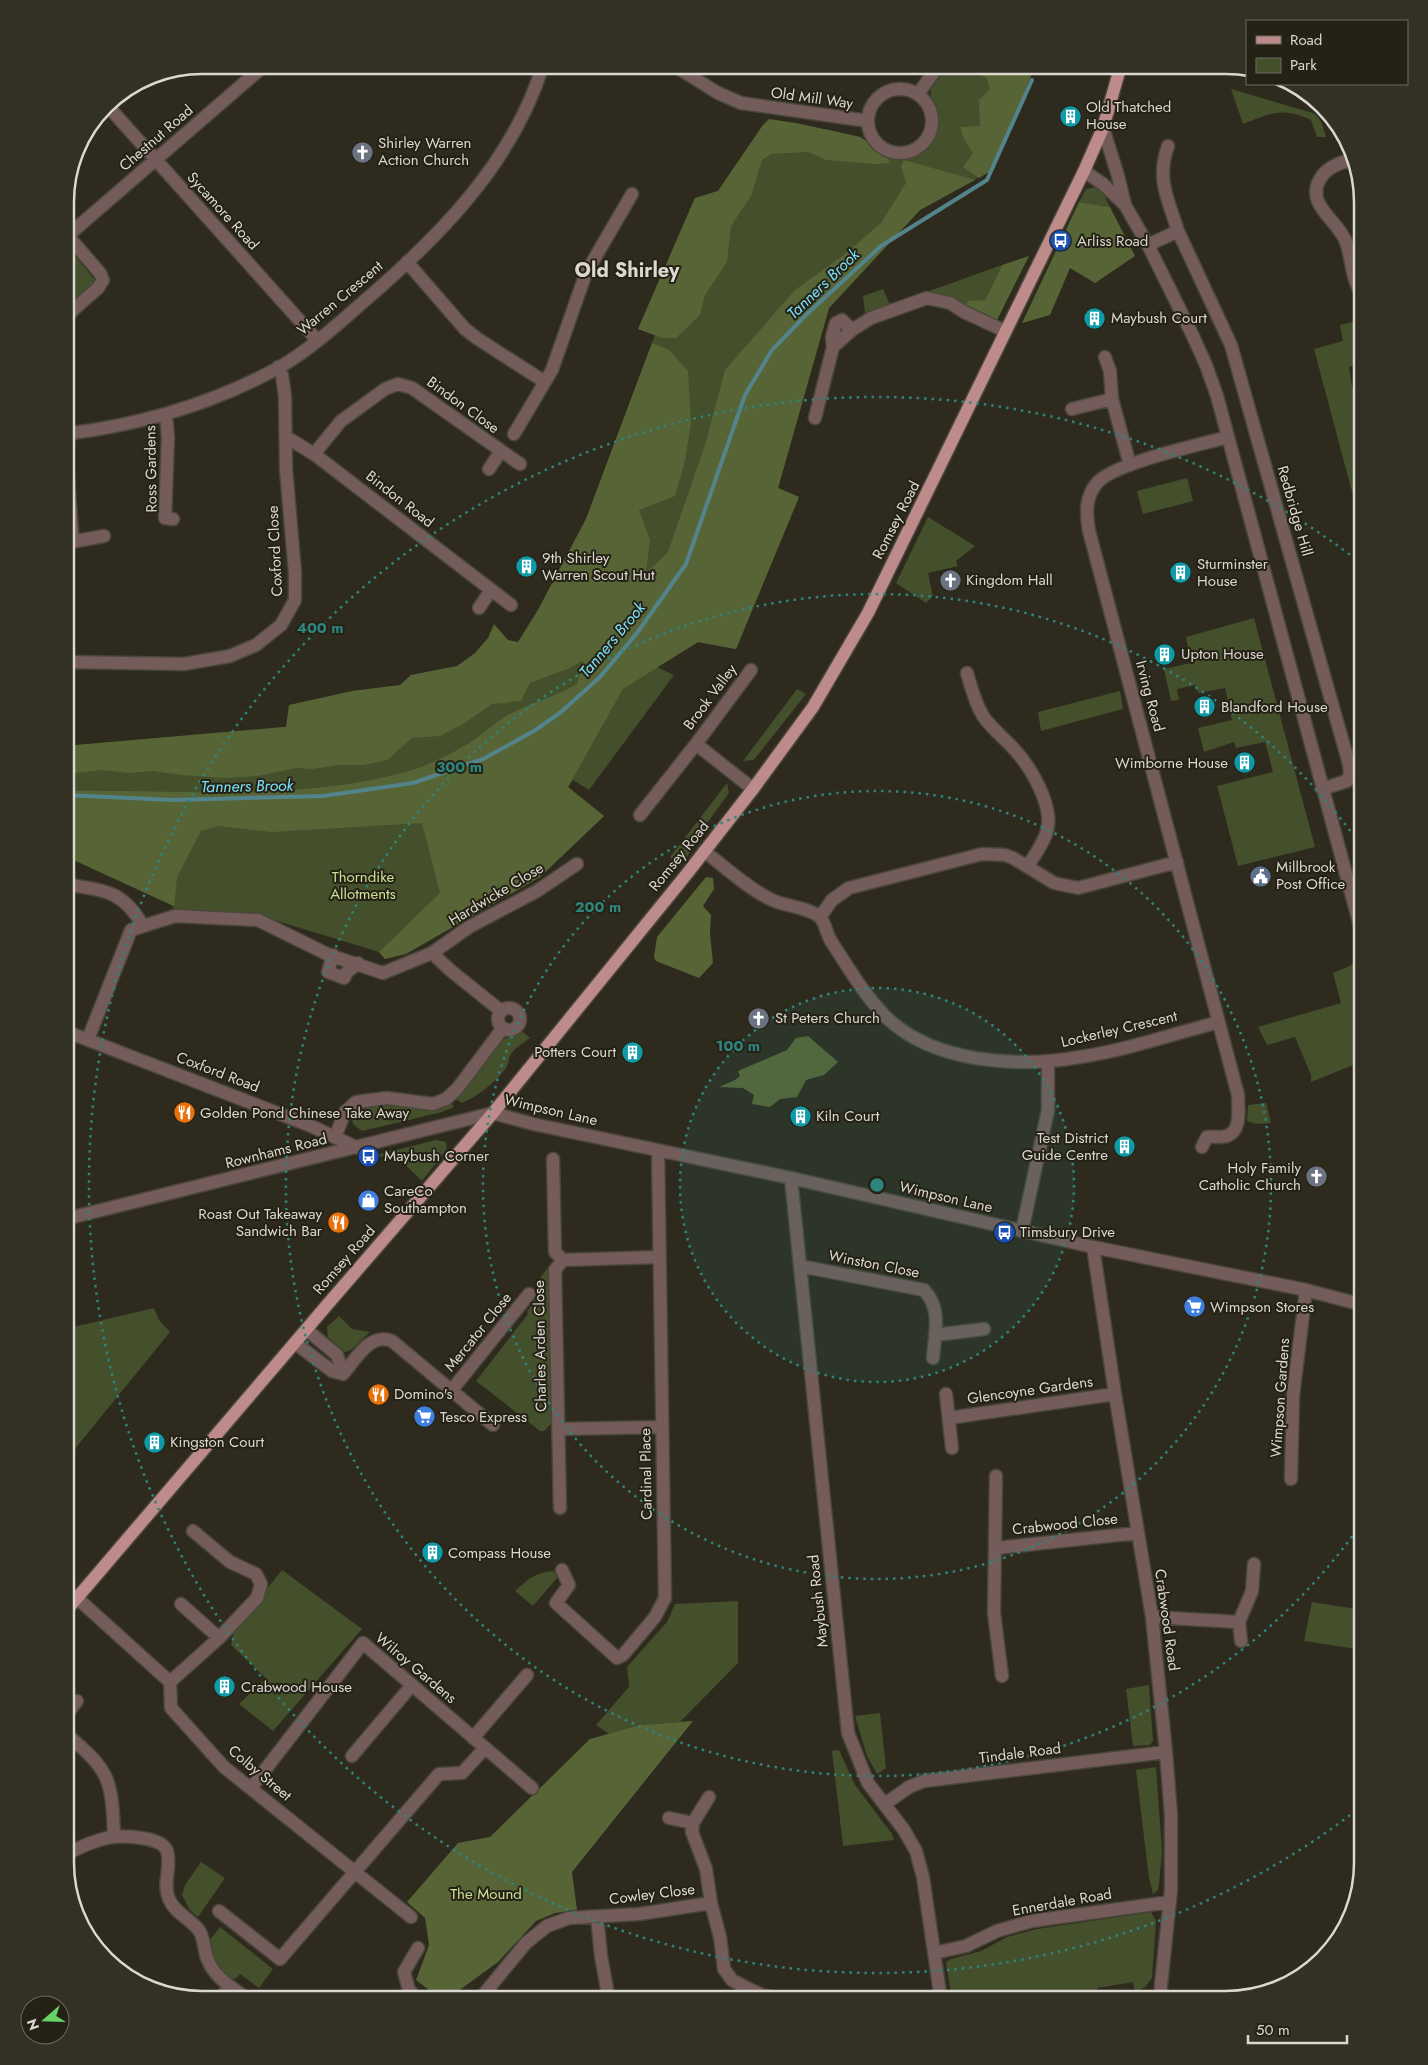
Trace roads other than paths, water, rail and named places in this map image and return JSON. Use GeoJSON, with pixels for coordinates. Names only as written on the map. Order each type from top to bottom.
{"type":"FeatureCollection","features":[{"type":"Feature","properties":{"kind":"main road","name":"Romsey Road"},"geometry":{"type":"LineString","coordinates":[[74,1602],[494,1113],[753,789],[813,707],[868,613],[1084,171],[1103,128],[1118,74]]}},
{"type":"Feature","properties":{"kind":"street","name":"Chestnut Road"},"geometry":{"type":"LineString","coordinates":[[74,230],[255,74]]}},
{"type":"Feature","properties":{"kind":"street","name":"Warren Crescent"},"geometry":{"type":"LineString","coordinates":[[74,433],[127,424],[166,414],[228,391],[278,367],[317,340],[373,294],[407,262],[466,200],[502,153],[529,103],[540,74]]}},
{"type":"Feature","properties":{"kind":"street","name":"Old Mill Way"},"geometry":{"type":"LineString","coordinates":[[687,74],[718,93],[751,106],[868,121]]}},
{"type":"Feature","properties":{"kind":"street"},"geometry":{"type":"LineString","coordinates":[[918,94],[932,74]]}},
{"type":"Feature","properties":{"kind":"street","name":"Old Mill Way"},"geometry":{"type":"LineString","coordinates":[[897,89],[918,94],[929,106],[932,128],[925,142],[917,149],[899,154],[881,148],[869,132],[868,121],[872,104],[886,92],[897,89]]}},
{"type":"Feature","properties":{"kind":"street","name":"Sycamore Road"},"geometry":{"type":"LineString","coordinates":[[112,111],[317,340]]}},
{"type":"Feature","properties":{"kind":"street"},"geometry":{"type":"LineString","coordinates":[[1103,128],[1125,205],[1148,245],[1206,365],[1217,396],[1354,907]]}},
{"type":"Feature","properties":{"kind":"street","name":"Redbridge Hill"},"geometry":{"type":"LineString","coordinates":[[1168,146],[1162,162],[1162,180],[1178,231],[1232,345],[1349,764],[1350,774],[1347,782],[1322,789]]}},
{"type":"Feature","properties":{"kind":"street"},"geometry":{"type":"LineString","coordinates":[[1348,161],[1336,165],[1322,175],[1316,185],[1316,196],[1320,206],[1340,229],[1346,240],[1354,277]]}},
{"type":"Feature","properties":{"kind":"street"},"geometry":{"type":"LineString","coordinates":[[1084,171],[1103,184],[1125,205]]}},
{"type":"Feature","properties":{"kind":"street"},"geometry":{"type":"LineString","coordinates":[[514,434],[545,382],[556,358],[586,273],[632,194]]}},
{"type":"Feature","properties":{"kind":"street"},"geometry":{"type":"LineString","coordinates":[[1148,245],[1178,231]]}},
{"type":"Feature","properties":{"kind":"street","name":"Chestnut Road"},"geometry":{"type":"LineString","coordinates":[[74,245],[100,273],[103,280],[98,288],[74,309]]}},
{"type":"Feature","properties":{"kind":"street"},"geometry":{"type":"LineString","coordinates":[[407,262],[466,329],[478,339],[545,382]]}},
{"type":"Feature","properties":{"kind":"street"},"geometry":{"type":"LineString","coordinates":[[814,418],[834,347],[852,330],[871,318],[927,298],[950,303],[964,312],[1005,331]]}},
{"type":"Feature","properties":{"kind":"street"},"geometry":{"type":"LineString","coordinates":[[1105,357],[1110,371],[1109,385],[1112,399],[1130,465]]}},
{"type":"Feature","properties":{"kind":"street","name":"Coxford Close"},"geometry":{"type":"LineString","coordinates":[[74,662],[184,664],[230,656],[256,645],[281,625],[295,600],[295,573],[285,454],[284,382],[278,367]]}},
{"type":"Feature","properties":{"kind":"street","name":"Bindon Close"},"geometry":{"type":"LineString","coordinates":[[314,454],[341,421],[385,389],[398,384],[412,388],[520,464]]}},
{"type":"Feature","properties":{"kind":"street"},"geometry":{"type":"LineString","coordinates":[[1072,410],[1112,399]]}},
{"type":"Feature","properties":{"kind":"street","name":"Ross Gardens"},"geometry":{"type":"LineString","coordinates":[[166,414],[168,437],[165,518],[173,519]]}},
{"type":"Feature","properties":{"kind":"street","name":"Bindon Road"},"geometry":{"type":"LineString","coordinates":[[286,437],[314,454],[511,605]]}},
{"type":"Feature","properties":{"kind":"street","name":"Irving Road"},"geometry":{"type":"LineString","coordinates":[[1202,1147],[1207,1137],[1225,1136],[1233,1132],[1237,1123],[1238,1095],[1087,521],[1088,497],[1098,482],[1115,470],[1228,437]]}},
{"type":"Feature","properties":{"kind":"street","name":"Bindon Close"},"geometry":{"type":"LineString","coordinates":[[489,469],[501,451]]}},
{"type":"Feature","properties":{"kind":"street"},"geometry":{"type":"LineString","coordinates":[[74,541],[104,536]]}},
{"type":"Feature","properties":{"kind":"street"},"geometry":{"type":"LineString","coordinates":[[479,608],[491,590]]}},
{"type":"Feature","properties":{"kind":"street","name":"Brook Valley"},"geometry":{"type":"LineString","coordinates":[[640,815],[751,670]]}},
{"type":"Feature","properties":{"kind":"street"},"geometry":{"type":"LineString","coordinates":[[967,673],[974,697],[983,715],[1025,762],[1044,800],[1048,814],[1047,832],[1028,866]]}},
{"type":"Feature","properties":{"kind":"street","name":"Brook Valley"},"geometry":{"type":"LineString","coordinates":[[696,744],[753,789]]}},
{"type":"Feature","properties":{"kind":"street"},"geometry":{"type":"LineString","coordinates":[[704,851],[768,898],[786,906],[809,911],[820,917],[832,900],[849,888],[982,854],[1004,855],[1028,866],[1054,883],[1078,888],[1177,862]]}},
{"type":"Feature","properties":{"kind":"street","name":"Hardwicke Close"},"geometry":{"type":"LineString","coordinates":[[143,926],[175,916],[258,920],[333,955],[383,972],[432,953],[469,927],[536,890],[577,864]]}},
{"type":"Feature","properties":{"kind":"street"},"geometry":{"type":"LineString","coordinates":[[74,886],[106,891],[120,897],[135,913],[143,926],[131,930],[88,1039]]}},
{"type":"Feature","properties":{"kind":"street"},"geometry":{"type":"LineString","coordinates":[[1348,887],[1354,886]]}},
{"type":"Feature","properties":{"kind":"street","name":"Lockerley Crescent"},"geometry":{"type":"LineString","coordinates":[[820,917],[831,940],[870,998],[886,1016],[908,1034],[946,1051],[973,1058],[1048,1061],[1090,1056],[1219,1022]]}},
{"type":"Feature","properties":{"kind":"street"},"geometry":{"type":"LineString","coordinates":[[432,953],[501,1011]]}},
{"type":"Feature","properties":{"kind":"street"},"geometry":{"type":"LineString","coordinates":[[333,955],[328,972],[344,978],[358,963]]}},
{"type":"Feature","properties":{"kind":"street"},"geometry":{"type":"LineString","coordinates":[[512,1008],[519,1014],[520,1018],[516,1027],[510,1030],[504,1028],[498,1021],[501,1011],[512,1008]]}},
{"type":"Feature","properties":{"kind":"street"},"geometry":{"type":"LineString","coordinates":[[335,1137],[345,1112],[356,1102],[387,1098],[433,1104],[446,1099],[457,1089],[504,1028]]}},
{"type":"Feature","properties":{"kind":"street","name":"Coxford Road"},"geometry":{"type":"LineString","coordinates":[[74,1034],[335,1137],[358,1148]]}},
{"type":"Feature","properties":{"kind":"street"},"geometry":{"type":"LineString","coordinates":[[1022,1231],[1048,1110],[1048,1061]]}},
{"type":"Feature","properties":{"kind":"street","name":"Rownhams Road"},"geometry":{"type":"LineString","coordinates":[[74,1217],[494,1113]]}},
{"type":"Feature","properties":{"kind":"street","name":"Wimpson Lane"},"geometry":{"type":"LineString","coordinates":[[494,1113],[533,1124],[792,1178],[1093,1247],[1306,1290],[1354,1303]]}},
{"type":"Feature","properties":{"kind":"street","name":"Cardinal Place"},"geometry":{"type":"LineString","coordinates":[[562,1570],[569,1585],[556,1603],[617,1658],[623,1656],[656,1617],[665,1598],[658,1151]]}},
{"type":"Feature","properties":{"kind":"street"},"geometry":{"type":"LineString","coordinates":[[554,1159],[555,1252],[563,1260],[659,1257]]}},
{"type":"Feature","properties":{"kind":"street","name":"Maybush Road"},"geometry":{"type":"LineString","coordinates":[[792,1178],[848,1733],[868,1783],[904,1830],[916,1851],[923,1877],[940,1991]]}},
{"type":"Feature","properties":{"kind":"street","name":"Crabwood Road"},"geometry":{"type":"LineString","coordinates":[[1093,1247],[1137,1533],[1152,1617],[1166,1752],[1171,1815],[1170,1902],[1162,1991]]}},
{"type":"Feature","properties":{"kind":"street","name":"Charles Arden Close"},"geometry":{"type":"LineString","coordinates":[[560,1508],[555,1270],[563,1260]]}},
{"type":"Feature","properties":{"kind":"street","name":"Winston Close"},"geometry":{"type":"LineString","coordinates":[[800,1266],[924,1290],[932,1299],[936,1315],[933,1358]]}},
{"type":"Feature","properties":{"kind":"street","name":"Wimpson Gardens"},"geometry":{"type":"LineString","coordinates":[[1291,1479],[1293,1396],[1306,1290]]}},
{"type":"Feature","properties":{"kind":"street","name":"Mercator Close"},"geometry":{"type":"LineString","coordinates":[[451,1391],[529,1294]]}},
{"type":"Feature","properties":{"kind":"street"},"geometry":{"type":"LineString","coordinates":[[935,1335],[984,1329]]}},
{"type":"Feature","properties":{"kind":"street"},"geometry":{"type":"LineString","coordinates":[[307,1330],[337,1356],[343,1374]]}},
{"type":"Feature","properties":{"kind":"street","name":"Mercator Close"},"geometry":{"type":"LineString","coordinates":[[343,1374],[373,1340],[383,1337],[392,1341],[493,1425]]}},
{"type":"Feature","properties":{"kind":"street"},"geometry":{"type":"LineString","coordinates":[[295,1343],[332,1371],[343,1374]]}},
{"type":"Feature","properties":{"kind":"street","name":"Glencoyne Gardens"},"geometry":{"type":"LineString","coordinates":[[946,1394],[952,1448]]}},
{"type":"Feature","properties":{"kind":"street","name":"Glencoyne Gardens"},"geometry":{"type":"LineString","coordinates":[[949,1418],[1115,1394]]}},
{"type":"Feature","properties":{"kind":"street"},"geometry":{"type":"LineString","coordinates":[[558,1429],[662,1427]]}},
{"type":"Feature","properties":{"kind":"street","name":"Crabwood Close"},"geometry":{"type":"LineString","coordinates":[[996,1476],[994,1613],[1002,1676]]}},
{"type":"Feature","properties":{"kind":"street"},"geometry":{"type":"LineString","coordinates":[[77,1598],[170,1682],[219,1638],[258,1598],[261,1584],[256,1574],[230,1562],[193,1531]]}},
{"type":"Feature","properties":{"kind":"street","name":"Crabwood Close"},"geometry":{"type":"LineString","coordinates":[[996,1548],[1137,1533]]}},
{"type":"Feature","properties":{"kind":"street"},"geometry":{"type":"LineString","coordinates":[[1241,1641],[1239,1622],[1252,1591],[1254,1564]]}},
{"type":"Feature","properties":{"kind":"street"},"geometry":{"type":"LineString","coordinates":[[181,1604],[219,1638]]}},
{"type":"Feature","properties":{"kind":"street"},"geometry":{"type":"LineString","coordinates":[[1152,1617],[1239,1622]]}},
{"type":"Feature","properties":{"kind":"street","name":"Wilroy Gardens"},"geometry":{"type":"LineString","coordinates":[[251,1788],[363,1643],[532,1788]]}},
{"type":"Feature","properties":{"kind":"street"},"geometry":{"type":"LineString","coordinates":[[473,1738],[527,1675]]}},
{"type":"Feature","properties":{"kind":"street","name":"Colby Street"},"geometry":{"type":"LineString","coordinates":[[170,1682],[171,1708],[224,1766],[411,1917]]}},
{"type":"Feature","properties":{"kind":"street"},"geometry":{"type":"LineString","coordinates":[[352,1756],[412,1685]]}},
{"type":"Feature","properties":{"kind":"street"},"geometry":{"type":"LineString","coordinates":[[74,1705],[77,1701]]}},
{"type":"Feature","properties":{"kind":"street"},"geometry":{"type":"LineString","coordinates":[[74,1741],[92,1756],[105,1772],[112,1794],[114,1837]]}},
{"type":"Feature","properties":{"kind":"street"},"geometry":{"type":"LineString","coordinates":[[218,1911],[280,1959],[439,1774],[462,1773],[485,1748]]}},
{"type":"Feature","properties":{"kind":"street","name":"Tindale Road"},"geometry":{"type":"LineString","coordinates":[[885,1804],[909,1787],[924,1781],[1166,1752]]}},
{"type":"Feature","properties":{"kind":"street"},"geometry":{"type":"LineString","coordinates":[[669,1818],[692,1824],[710,1797]]}},
{"type":"Feature","properties":{"kind":"street","name":"Cowley Close"},"geometry":{"type":"LineString","coordinates":[[692,1824],[692,1832],[706,1869],[711,1903],[720,1937],[724,1969],[732,1980],[751,1991]]}},
{"type":"Feature","properties":{"kind":"street"},"geometry":{"type":"LineString","coordinates":[[74,1851],[114,1837],[146,1839],[158,1842],[166,1848],[169,1861],[165,1888],[169,1900],[174,1908],[200,1932],[210,1966],[220,1979],[237,1991]]}},
{"type":"Feature","properties":{"kind":"street","name":"Ennerdale Road"},"geometry":{"type":"LineString","coordinates":[[934,1953],[966,1946],[997,1931],[1032,1921],[1170,1902]]}},
{"type":"Feature","properties":{"kind":"street","name":"Cowley Close"},"geometry":{"type":"LineString","coordinates":[[487,1991],[526,1944],[547,1926],[569,1918],[640,1914],[711,1903]]}},
{"type":"Feature","properties":{"kind":"street","name":"Cowley Close"},"geometry":{"type":"LineString","coordinates":[[597,1916],[601,1956],[607,1991]]}},
{"type":"Feature","properties":{"kind":"street"},"geometry":{"type":"LineString","coordinates":[[411,1991],[404,1972],[418,1948]]}},
{"type":"Feature","properties":{"kind":"street"},"geometry":{"type":"LineString","coordinates":[[226,1991],[230,1986]]}},
{"type":"Feature","properties":{"kind":"waterway","name":"Tanners Brook"},"geometry":{"type":"LineString","coordinates":[[74,795],[173,800],[323,796],[413,783],[483,759],[534,731],[561,712],[600,677],[637,633],[686,564],[745,395],[772,350],[807,314],[881,246],[987,180],[1032,80]]}},
{"type":"Feature","properties":{"kind":"place","name":"Old Thatched House"},"geometry":{"type":"Point","coordinates":[1070,116]}},
{"type":"Feature","properties":{"kind":"place","name":"Shirley Warren Action Church"},"geometry":{"type":"Point","coordinates":[362,152]}},
{"type":"Feature","properties":{"kind":"place","name":"Arliss Road"},"geometry":{"type":"Point","coordinates":[1061,241]}},
{"type":"Feature","properties":{"kind":"place","name":"Maybush Court"},"geometry":{"type":"Point","coordinates":[1095,318]}},
{"type":"Feature","properties":{"kind":"place","name":"9th Shirley Warren Scout Hut"},"geometry":{"type":"Point","coordinates":[526,567]}},
{"type":"Feature","properties":{"kind":"place","name":"Sturminster House"},"geometry":{"type":"Point","coordinates":[1181,573]}},
{"type":"Feature","properties":{"kind":"place","name":"Kingdom Hall"},"geometry":{"type":"Point","coordinates":[950,580]}},
{"type":"Feature","properties":{"kind":"place","name":"Upton House"},"geometry":{"type":"Point","coordinates":[1165,654]}},
{"type":"Feature","properties":{"kind":"place","name":"Blandford House"},"geometry":{"type":"Point","coordinates":[1205,707]}},
{"type":"Feature","properties":{"kind":"place","name":"Wimborne House"},"geometry":{"type":"Point","coordinates":[1244,763]}},
{"type":"Feature","properties":{"kind":"place","name":"Millbrook Post Office"},"geometry":{"type":"Point","coordinates":[1260,876]}},
{"type":"Feature","properties":{"kind":"place","name":"St Peters Church"},"geometry":{"type":"Point","coordinates":[759,1018]}},
{"type":"Feature","properties":{"kind":"place","name":"Potters Court"},"geometry":{"type":"Point","coordinates":[632,1052]}},
{"type":"Feature","properties":{"kind":"place","name":"Golden Pond Chinese Take Away"},"geometry":{"type":"Point","coordinates":[184,1113]}},
{"type":"Feature","properties":{"kind":"place","name":"Kiln Court"},"geometry":{"type":"Point","coordinates":[800,1116]}},
{"type":"Feature","properties":{"kind":"place","name":"Test District Guide Centre"},"geometry":{"type":"Point","coordinates":[1124,1147]}},
{"type":"Feature","properties":{"kind":"place","name":"Maybush Corner"},"geometry":{"type":"Point","coordinates":[368,1156]}},
{"type":"Feature","properties":{"kind":"place","name":"Holy Family Catholic Church"},"geometry":{"type":"Point","coordinates":[1317,1177]}},
{"type":"Feature","properties":{"kind":"place","name":"CareCo Southampton"},"geometry":{"type":"Point","coordinates":[368,1200]}},
{"type":"Feature","properties":{"kind":"place","name":"Roast Out Takeaway Sandwich Bar"},"geometry":{"type":"Point","coordinates":[338,1223]}},
{"type":"Feature","properties":{"kind":"place","name":"Timsbury Drive"},"geometry":{"type":"Point","coordinates":[1004,1232]}},
{"type":"Feature","properties":{"kind":"place","name":"Wimpson Stores"},"geometry":{"type":"Point","coordinates":[1194,1307]}},
{"type":"Feature","properties":{"kind":"place","name":"Domino's"},"geometry":{"type":"Point","coordinates":[378,1394]}},
{"type":"Feature","properties":{"kind":"place","name":"Tesco Express"},"geometry":{"type":"Point","coordinates":[424,1417]}},
{"type":"Feature","properties":{"kind":"place","name":"Kingston Court"},"geometry":{"type":"Point","coordinates":[154,1442]}},
{"type":"Feature","properties":{"kind":"place","name":"Compass House"},"geometry":{"type":"Point","coordinates":[432,1553]}},
{"type":"Feature","properties":{"kind":"place","name":"Crabwood House"},"geometry":{"type":"Point","coordinates":[225,1687]}},
{"type":"Feature","properties":{"kind":"district","name":"Old Shirley"},"geometry":{"type":"Point","coordinates":[627,270]}},
{"type":"Feature","properties":{"kind":"park label","name":"Thorndike Allotments"},"geometry":{"type":"Point","coordinates":[363,886]}},
{"type":"Feature","properties":{"kind":"park label","name":"The Mound"},"geometry":{"type":"Point","coordinates":[486,1894]}}]}
